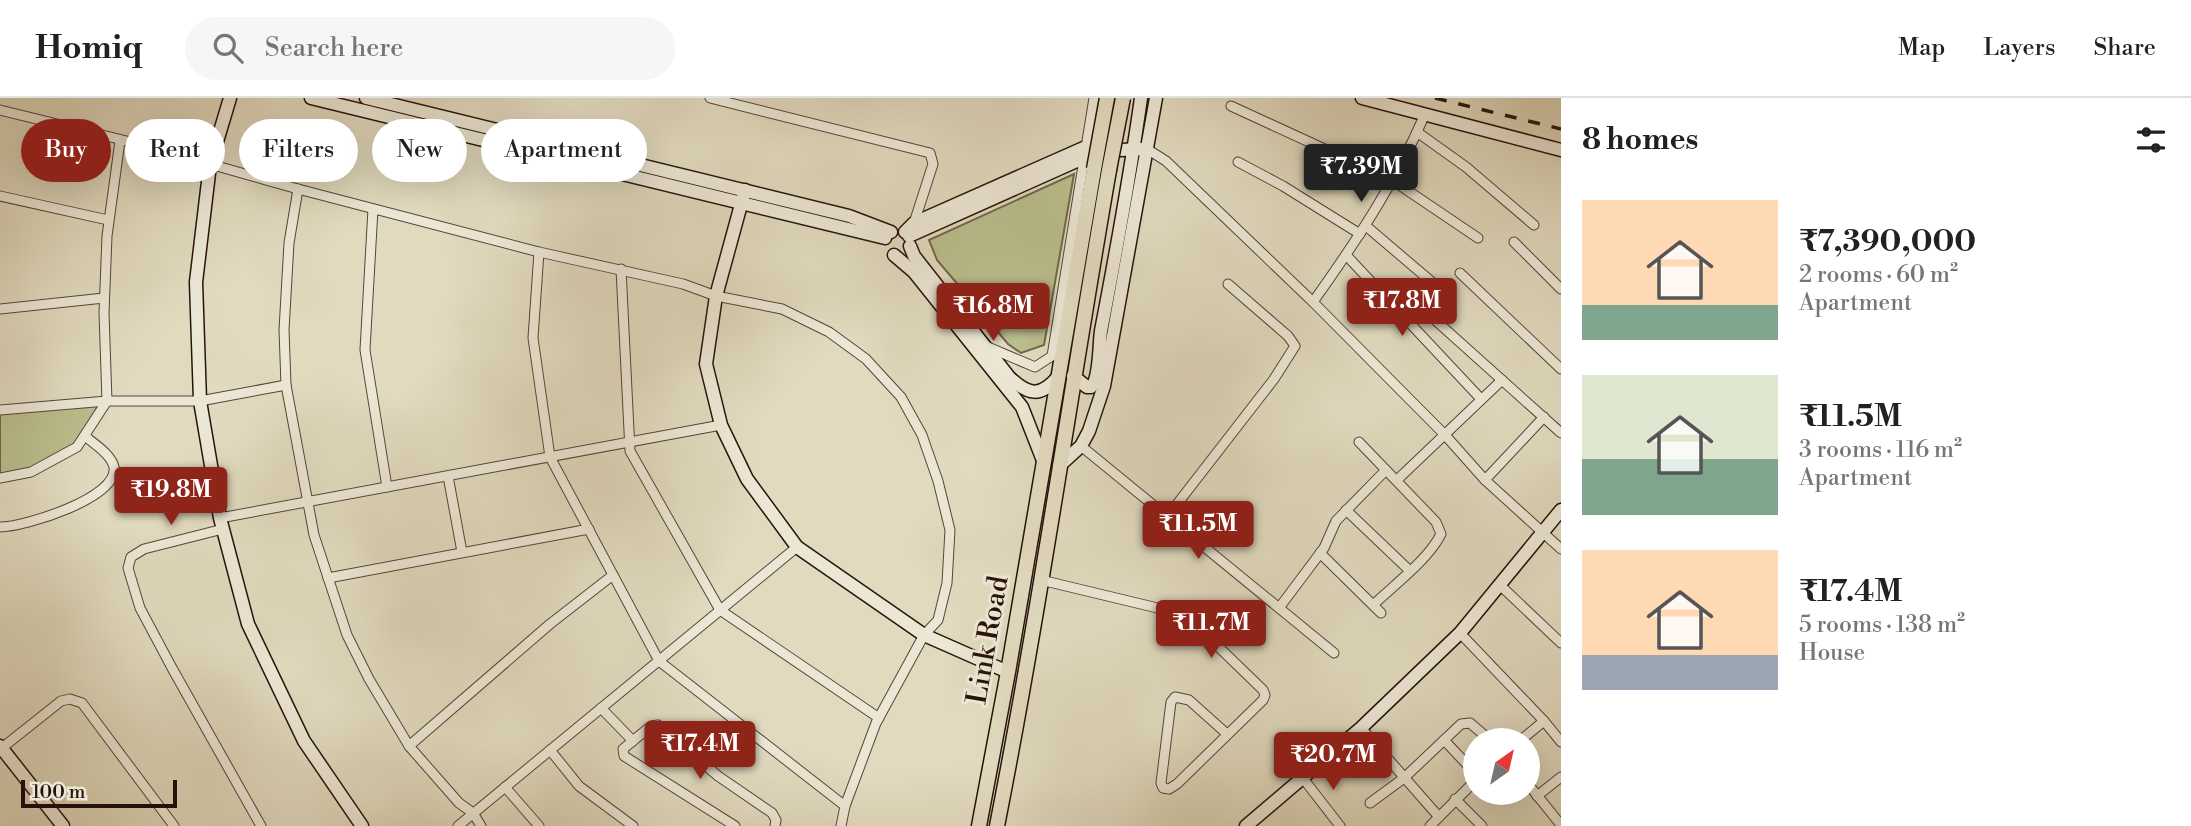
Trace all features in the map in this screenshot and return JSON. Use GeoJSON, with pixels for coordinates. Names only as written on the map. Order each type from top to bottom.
{"type":"FeatureCollection","features":[{"type":"Feature","properties":{"kind":"main road"},"geometry":{"type":"LineString","coordinates":[[1066,376],[1107,98]]}},
{"type":"Feature","properties":{"kind":"main road"},"geometry":{"type":"LineString","coordinates":[[1066,376],[1123,98]]}},
{"type":"Feature","properties":{"kind":"main road","name":"Link Road"},"geometry":{"type":"LineString","coordinates":[[997,826],[1026,676],[1066,436],[1066,376]]}},
{"type":"Feature","properties":{"kind":"main road","name":"Link Road"},"geometry":{"type":"LineString","coordinates":[[979,826],[1047,440],[1066,376]]}},
{"type":"Feature","properties":{"kind":"street"},"geometry":{"type":"LineString","coordinates":[[224,119],[230,98]]}},
{"type":"Feature","properties":{"kind":"street"},"geometry":{"type":"LineString","coordinates":[[311,98],[743,196]]}},
{"type":"Feature","properties":{"kind":"street"},"geometry":{"type":"LineString","coordinates":[[366,98],[888,235],[899,230],[910,234],[1091,151],[1141,149],[1166,161],[1312,302],[1445,435],[1485,480],[1561,550]]}},
{"type":"Feature","properties":{"kind":"street"},"geometry":{"type":"LineString","coordinates":[[710,98],[930,153],[933,164],[910,234],[901,255],[894,255]]}},
{"type":"Feature","properties":{"kind":"street"},"geometry":{"type":"LineString","coordinates":[[988,347],[1035,367],[1052,356],[1091,151],[1094,98]]}},
{"type":"Feature","properties":{"kind":"street"},"geometry":{"type":"LineString","coordinates":[[1059,466],[1081,446],[1089,431],[1104,386],[1141,149],[1141,98]]}},
{"type":"Feature","properties":{"kind":"street"},"geometry":{"type":"LineString","coordinates":[[910,234],[914,256],[1009,377],[1022,389],[1035,392],[1049,388],[1066,376],[1083,386],[1091,387],[1096,382],[1097,362],[1141,149],[1156,98]]}},
{"type":"Feature","properties":{"kind":"street"},"geometry":{"type":"LineString","coordinates":[[1362,98],[1561,150]]}},
{"type":"Feature","properties":{"kind":"street"},"geometry":{"type":"LineString","coordinates":[[1231,106],[1392,180],[1478,238]]}},
{"type":"Feature","properties":{"kind":"street"},"geometry":{"type":"LineString","coordinates":[[0,110],[125,142]]}},
{"type":"Feature","properties":{"kind":"street"},"geometry":{"type":"LineString","coordinates":[[1312,302],[1363,230],[1425,114]]}},
{"type":"Feature","properties":{"kind":"street"},"geometry":{"type":"LineString","coordinates":[[1417,132],[1466,167],[1534,225]]}},
{"type":"Feature","properties":{"kind":"street"},"geometry":{"type":"LineString","coordinates":[[0,478],[31,472],[77,447],[107,401],[104,298],[108,220],[120,141]]}},
{"type":"Feature","properties":{"kind":"street"},"geometry":{"type":"LineString","coordinates":[[1238,162],[1363,230],[1440,289]]}},
{"type":"Feature","properties":{"kind":"street"},"geometry":{"type":"LineString","coordinates":[[225,169],[539,252],[683,284],[716,296],[782,309],[829,332],[866,359],[901,397],[922,435],[938,481],[950,530],[947,583],[938,620],[924,635],[879,718],[845,806],[841,826]]}},
{"type":"Feature","properties":{"kind":"street"},"geometry":{"type":"LineString","coordinates":[[208,182],[197,282],[200,401],[222,524],[248,624],[304,741],[362,826]]}},
{"type":"Feature","properties":{"kind":"street"},"geometry":{"type":"LineString","coordinates":[[298,189],[288,254],[284,330],[286,385],[314,535],[346,635],[369,679],[409,746],[459,803],[473,813],[481,826]]}},
{"type":"Feature","properties":{"kind":"street"},"geometry":{"type":"LineString","coordinates":[[0,196],[108,220]]}},
{"type":"Feature","properties":{"kind":"street"},"geometry":{"type":"LineString","coordinates":[[743,196],[716,296],[706,364],[721,425],[747,479],[797,547],[924,635],[1008,672]]}},
{"type":"Feature","properties":{"kind":"street"},"geometry":{"type":"LineString","coordinates":[[373,209],[365,350],[387,487]]}},
{"type":"Feature","properties":{"kind":"street"},"geometry":{"type":"LineString","coordinates":[[888,235],[885,246],[914,272],[1022,407],[1044,463]]}},
{"type":"Feature","properties":{"kind":"street"},"geometry":{"type":"LineString","coordinates":[[1514,242],[1560,286]]}},
{"type":"Feature","properties":{"kind":"street"},"geometry":{"type":"LineString","coordinates":[[539,252],[533,338],[550,457],[659,661],[845,806]]}},
{"type":"Feature","properties":{"kind":"street"},"geometry":{"type":"LineString","coordinates":[[1346,256],[1481,399]]}},
{"type":"Feature","properties":{"kind":"street"},"geometry":{"type":"LineString","coordinates":[[621,269],[630,451],[720,610],[879,718]]}},
{"type":"Feature","properties":{"kind":"street"},"geometry":{"type":"LineString","coordinates":[[1460,273],[1561,369]]}},
{"type":"Feature","properties":{"kind":"street"},"geometry":{"type":"LineString","coordinates":[[1167,517],[1274,379],[1295,346],[1228,284]]}},
{"type":"Feature","properties":{"kind":"street"},"geometry":{"type":"LineString","coordinates":[[0,309],[104,298]]}},
{"type":"Feature","properties":{"kind":"street"},"geometry":{"type":"LineString","coordinates":[[1434,319],[1561,433]]}},
{"type":"Feature","properties":{"kind":"street"},"geometry":{"type":"LineString","coordinates":[[1396,481],[1502,380]]}},
{"type":"Feature","properties":{"kind":"street"},"geometry":{"type":"LineString","coordinates":[[0,410],[107,401],[200,401],[286,385]]}},
{"type":"Feature","properties":{"kind":"street"},"geometry":{"type":"LineString","coordinates":[[1485,480],[1544,418]]}},
{"type":"Feature","properties":{"kind":"street"},"geometry":{"type":"LineString","coordinates":[[261,826],[147,620],[128,568],[131,556],[144,549],[222,524],[307,502],[721,425]]}},
{"type":"Feature","properties":{"kind":"street"},"geometry":{"type":"LineString","coordinates":[[0,527],[11,527],[62,512],[110,481],[113,465],[85,436]]}},
{"type":"Feature","properties":{"kind":"street"},"geometry":{"type":"LineString","coordinates":[[1359,442],[1440,527],[1441,534],[1438,541],[1373,605]]}},
{"type":"Feature","properties":{"kind":"street"},"geometry":{"type":"LineString","coordinates":[[1081,446],[1334,653]]}},
{"type":"Feature","properties":{"kind":"street"},"geometry":{"type":"LineString","coordinates":[[1279,608],[1320,553],[1336,521],[1386,470]]}},
{"type":"Feature","properties":{"kind":"street"},"geometry":{"type":"LineString","coordinates":[[448,476],[462,552]]}},
{"type":"Feature","properties":{"kind":"street"},"geometry":{"type":"LineString","coordinates":[[1346,510],[1410,570]]}},
{"type":"Feature","properties":{"kind":"street"},"geometry":{"type":"LineString","coordinates":[[1255,823],[1302,777],[1361,728],[1460,633],[1561,510]]}},
{"type":"Feature","properties":{"kind":"street"},"geometry":{"type":"LineString","coordinates":[[328,578],[589,529]]}},
{"type":"Feature","properties":{"kind":"street"},"geometry":{"type":"LineString","coordinates":[[458,826],[797,547]]}},
{"type":"Feature","properties":{"kind":"street"},"geometry":{"type":"LineString","coordinates":[[1320,553],[1381,613]]}},
{"type":"Feature","properties":{"kind":"street"},"geometry":{"type":"LineString","coordinates":[[409,746],[550,624],[613,575]]}},
{"type":"Feature","properties":{"kind":"street"},"geometry":{"type":"LineString","coordinates":[[1041,580],[1170,611],[1198,627],[1265,695],[1263,700],[1173,787],[1166,789],[1161,786],[1171,702],[1175,697],[1189,701],[1227,734]]}},
{"type":"Feature","properties":{"kind":"street"},"geometry":{"type":"LineString","coordinates":[[1501,586],[1561,643]]}},
{"type":"Feature","properties":{"kind":"street"},"geometry":{"type":"LineString","coordinates":[[1460,633],[1561,742]]}},
{"type":"Feature","properties":{"kind":"street"},"geometry":{"type":"LineString","coordinates":[[63,826],[1,747],[61,701],[70,699],[82,703],[174,826]]}},
{"type":"Feature","properties":{"kind":"street"},"geometry":{"type":"LineString","coordinates":[[601,708],[633,741]]}},
{"type":"Feature","properties":{"kind":"street"},"geometry":{"type":"LineString","coordinates":[[1536,728],[1544,721]]}},
{"type":"Feature","properties":{"kind":"street"},"geometry":{"type":"LineString","coordinates":[[1370,803],[1404,778],[1456,728],[1465,723],[1477,728]]}},
{"type":"Feature","properties":{"kind":"street"},"geometry":{"type":"LineString","coordinates":[[735,826],[624,756],[623,749],[651,726],[658,725],[718,776],[772,813],[776,820],[775,826]]}},
{"type":"Feature","properties":{"kind":"street"},"geometry":{"type":"LineString","coordinates":[[1361,728],[1439,817]]}},
{"type":"Feature","properties":{"kind":"street"},"geometry":{"type":"LineString","coordinates":[[1444,740],[1463,760]]}},
{"type":"Feature","properties":{"kind":"street"},"geometry":{"type":"LineString","coordinates":[[550,750],[579,786],[634,826]]}},
{"type":"Feature","properties":{"kind":"street"},"geometry":{"type":"LineString","coordinates":[[1302,777],[1340,826]]}},
{"type":"Feature","properties":{"kind":"street"},"geometry":{"type":"LineString","coordinates":[[1540,794],[1561,778]]}},
{"type":"Feature","properties":{"kind":"street"},"geometry":{"type":"LineString","coordinates":[[505,787],[539,826]]}},
{"type":"Feature","properties":{"kind":"street"},"geometry":{"type":"LineString","coordinates":[[1430,826],[1463,792]]}},
{"type":"Feature","properties":{"kind":"street"},"geometry":{"type":"LineString","coordinates":[[1455,799],[1482,826]]}},
{"type":"Feature","properties":{"kind":"street"},"geometry":{"type":"LineString","coordinates":[[1540,799],[1561,825]]}},
{"type":"Feature","properties":{"kind":"green space"},"geometry":{"type":"Polygon","coordinates":[[[1074,174],[1044,345],[1021,353],[1008,344],[937,260],[929,240],[1074,174]]]}},
{"type":"Feature","properties":{"kind":"green space"},"geometry":{"type":"Polygon","coordinates":[[[100,403],[75,445],[31,470],[0,476],[0,412],[100,403]]]}},
{"type":"Feature","properties":{"kind":"railway"},"geometry":{"type":"LineString","coordinates":[[1435,98],[1561,129]]}}]}
